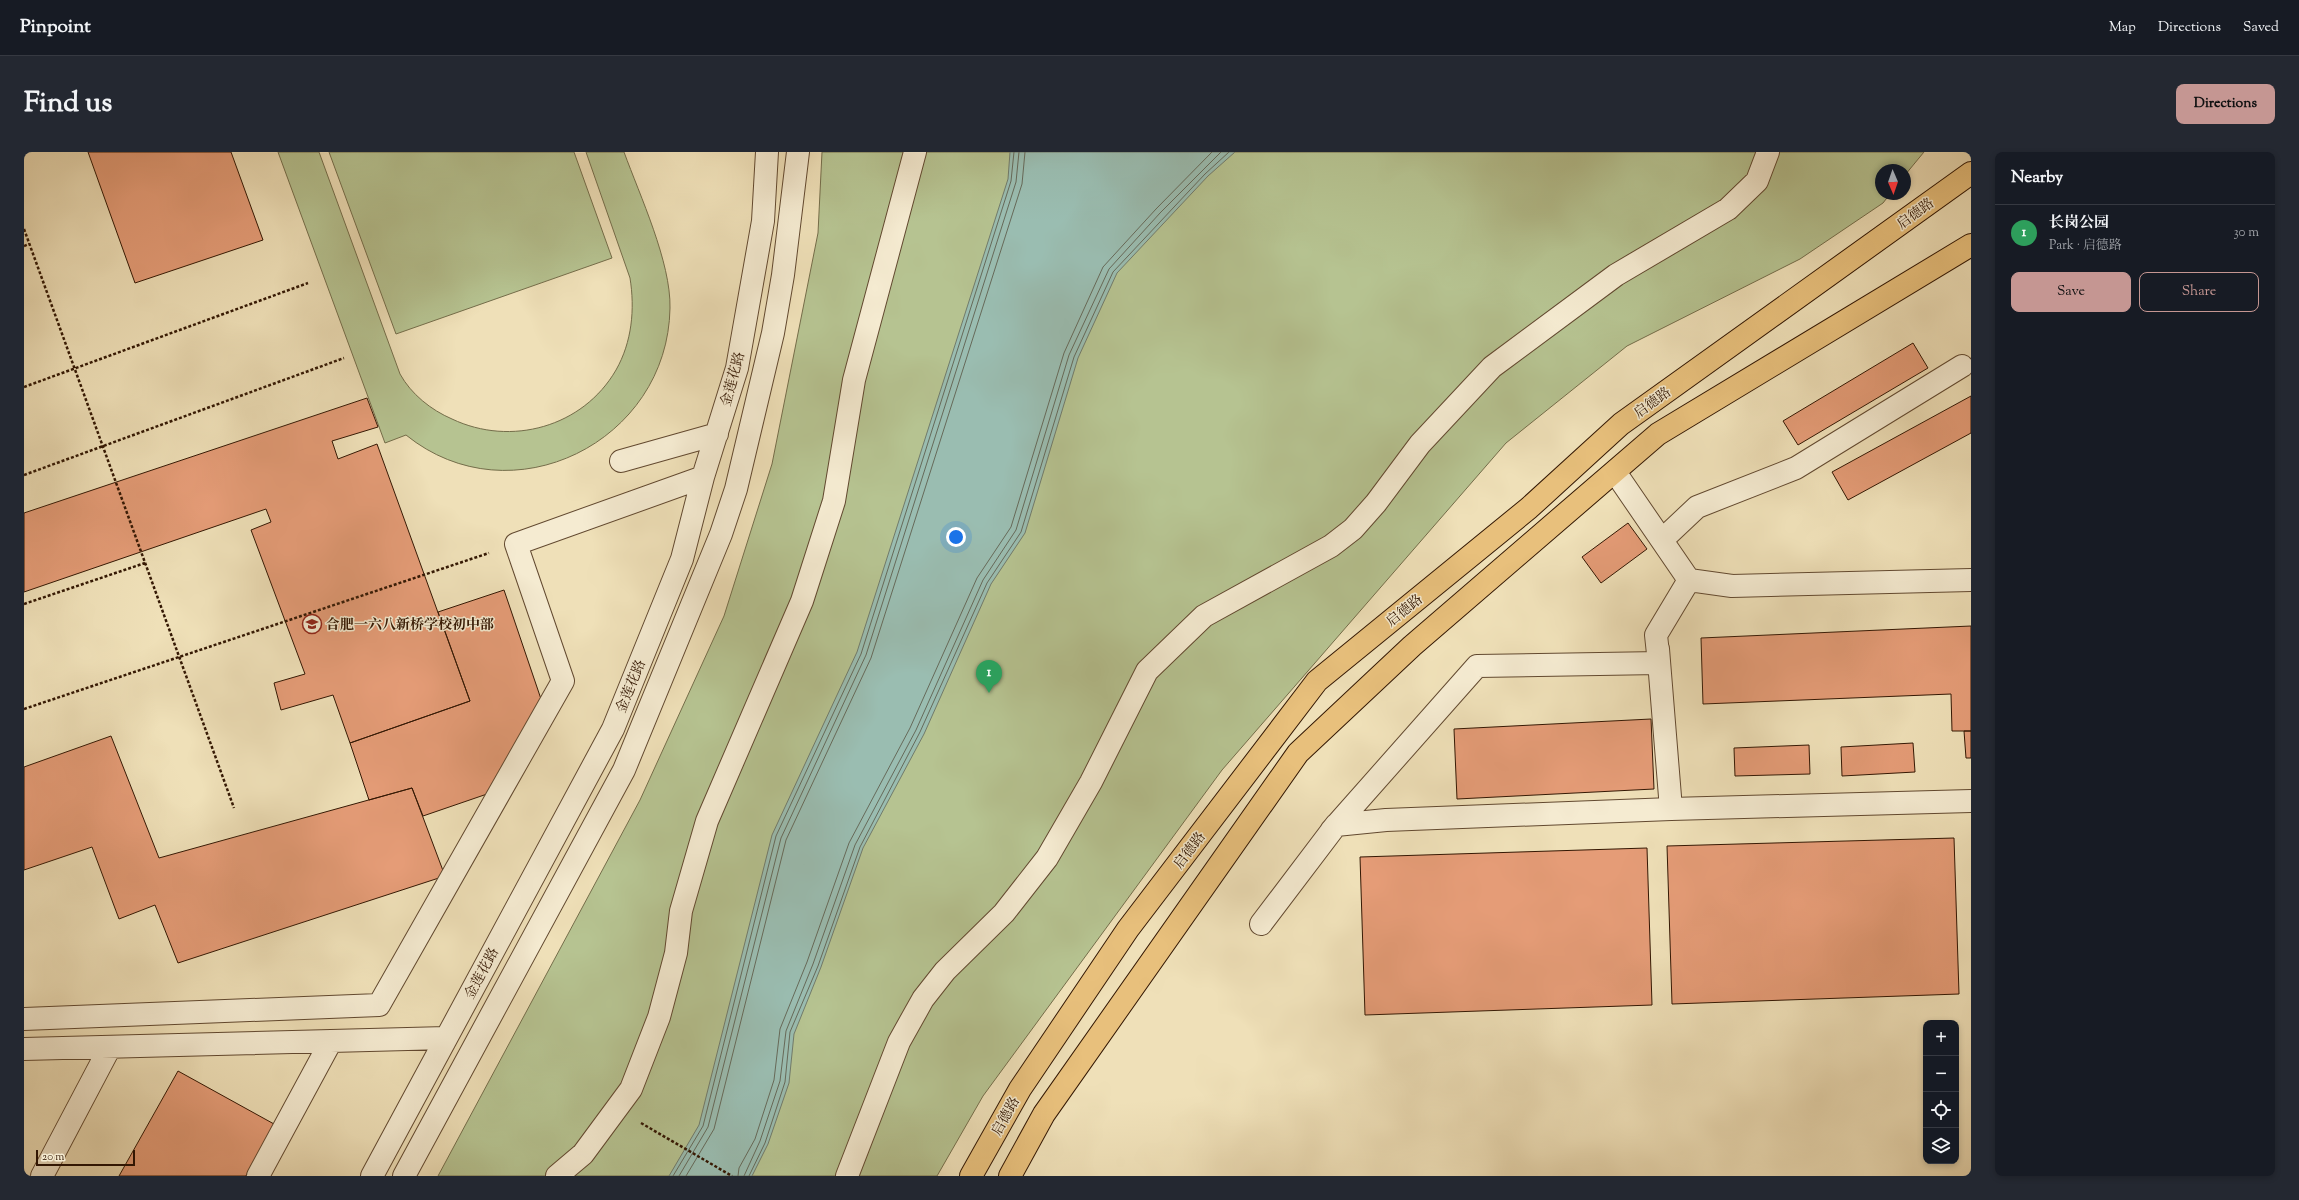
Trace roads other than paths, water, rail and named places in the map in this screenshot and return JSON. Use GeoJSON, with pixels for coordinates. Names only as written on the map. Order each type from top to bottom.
{"type":"FeatureCollection","features":[{"type":"Feature","properties":{"kind":"main road","name":"启德路"},"geometry":{"type":"LineString","coordinates":[[971,1176],[1020,1089],[1128,929],[1317,681],[1529,508],[1621,424],[1971,173]]}},
{"type":"Feature","properties":{"kind":"main road"},"geometry":{"type":"LineString","coordinates":[[1010,1176],[1044,1114],[1298,753],[1412,646],[1658,434],[1971,245]]}},
{"type":"Feature","properties":{"kind":"street","name":"金莲花路"},"geometry":{"type":"LineString","coordinates":[[372,1176],[613,729],[682,559],[703,477],[737,368],[763,221],[767,152]]}},
{"type":"Feature","properties":{"kind":"street","name":"金莲花路"},"geometry":{"type":"LineString","coordinates":[[404,1176],[624,770],[721,534],[736,488],[773,333],[783,275],[798,152]]}},
{"type":"Feature","properties":{"kind":"street"},"geometry":{"type":"LineString","coordinates":[[557,1176],[583,1154],[631,1089],[659,1017],[676,953],[681,911],[707,820],[802,601],[834,501],[854,380],[915,152]]}},
{"type":"Feature","properties":{"kind":"street"},"geometry":{"type":"LineString","coordinates":[[847,1176],[899,1042],[924,999],[945,971],[1004,913],[1047,858],[1092,782],[1147,671],[1204,616],[1331,546],[1353,529],[1376,503],[1420,444],[1492,367],[1616,276],[1728,209],[1757,181],[1768,152]]}},
{"type":"Feature","properties":{"kind":"street"},"geometry":{"type":"LineString","coordinates":[[1662,540],[1697,507],[1796,468],[1962,366]]}},
{"type":"Feature","properties":{"kind":"street"},"geometry":{"type":"LineString","coordinates":[[621,461],[717,434]]}},
{"type":"Feature","properties":{"kind":"street"},"geometry":{"type":"LineString","coordinates":[[1614,472],[1689,580],[1732,586],[1971,580]]}},
{"type":"Feature","properties":{"kind":"street"},"geometry":{"type":"LineString","coordinates":[[24,1019],[379,1006],[563,681],[516,544],[703,477]]}},
{"type":"Feature","properties":{"kind":"street"},"geometry":{"type":"LineString","coordinates":[[1671,809],[1656,635],[1689,580]]}},
{"type":"Feature","properties":{"kind":"street"},"geometry":{"type":"LineString","coordinates":[[1261,924],[1336,825],[1477,666],[1659,663]]}},
{"type":"Feature","properties":{"kind":"street"},"geometry":{"type":"LineString","coordinates":[[1336,825],[1386,820],[1671,809],[1971,801]]}},
{"type":"Feature","properties":{"kind":"street"},"geometry":{"type":"LineString","coordinates":[[24,1049],[446,1038]]}},
{"type":"Feature","properties":{"kind":"street"},"geometry":{"type":"LineString","coordinates":[[258,1176],[330,1041]]}},
{"type":"Feature","properties":{"kind":"street"},"geometry":{"type":"LineString","coordinates":[[42,1176],[110,1047]]}},
{"type":"Feature","properties":{"kind":"water"},"geometry":{"type":"Polygon","coordinates":[[[1010,152],[1235,152],[1208,176],[1117,273],[1078,358],[1025,533],[991,584],[924,734],[863,848],[821,967],[794,1034],[789,1083],[768,1144],[752,1176],[669,1176],[699,1125],[772,835],[857,652],[1008,179],[1010,152]]]}},
{"type":"Feature","properties":{"kind":"place","name":"合肥一六八新桥学校初中部"},"geometry":{"type":"Point","coordinates":[312,624]}},
{"type":"Feature","properties":{"kind":"place","name":"长岗公园"},"geometry":{"type":"Point","coordinates":[989,693]}}]}
